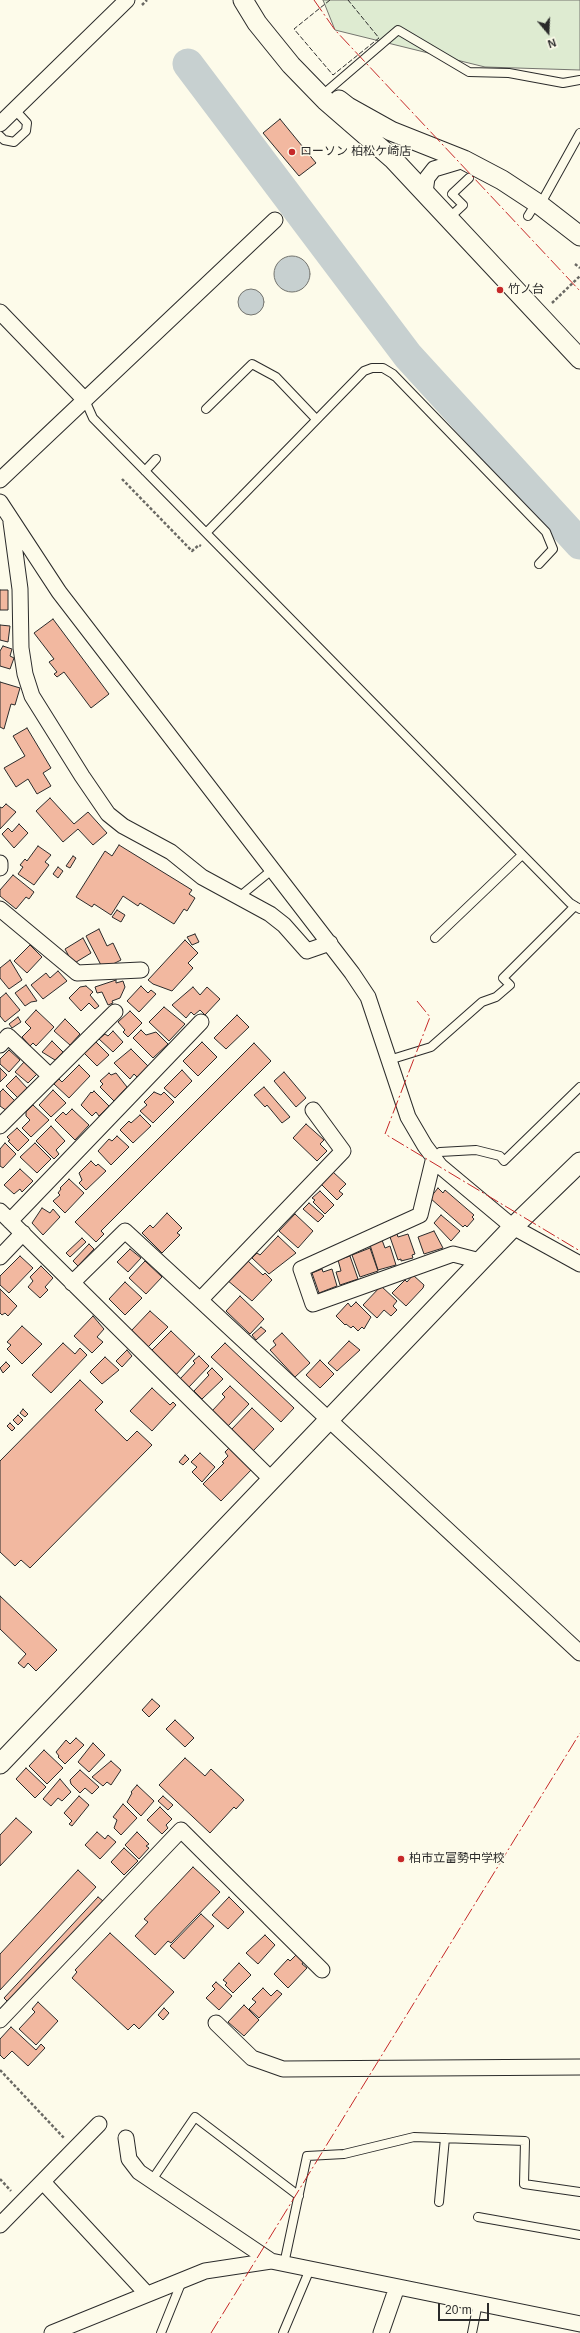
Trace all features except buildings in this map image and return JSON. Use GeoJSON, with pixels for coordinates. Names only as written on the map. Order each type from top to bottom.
{"type":"FeatureCollection","features":[{"type":"Feature","properties":{"kind":"street"},"geometry":{"type":"LineString","coordinates":[[0,124],[127,0]]}},
{"type":"Feature","properties":{"kind":"street"},"geometry":{"type":"LineString","coordinates":[[243,0],[256,23],[291,65],[325,100],[393,159],[580,359]]}},
{"type":"Feature","properties":{"kind":"street"},"geometry":{"type":"LineString","coordinates":[[291,65],[348,108],[391,130],[464,160],[502,180],[535,208],[580,236]]}},
{"type":"Feature","properties":{"kind":"street"},"geometry":{"type":"LineString","coordinates":[[425,192],[427,178],[434,168],[464,160]]}},
{"type":"Feature","properties":{"kind":"street"},"geometry":{"type":"LineString","coordinates":[[0,480],[275,220]]}},
{"type":"Feature","properties":{"kind":"street"},"geometry":{"type":"LineString","coordinates":[[0,312],[85,400]]}},
{"type":"Feature","properties":{"kind":"street"},"geometry":{"type":"LineString","coordinates":[[0,502],[59,592],[352,972],[368,997],[408,1117],[440,1166],[513,1227],[580,1264]]}},
{"type":"Feature","properties":{"kind":"street"},"geometry":{"type":"LineString","coordinates":[[10,517],[20,589],[22,654],[25,674],[32,696],[82,776],[108,814],[123,826],[171,852],[202,877],[270,914],[284,925],[307,951],[330,943]]}},
{"type":"Feature","properties":{"kind":"street"},"geometry":{"type":"LineString","coordinates":[[0,863],[0,868]]}},
{"type":"Feature","properties":{"kind":"street"},"geometry":{"type":"LineString","coordinates":[[0,909],[77,973],[141,970]]}},
{"type":"Feature","properties":{"kind":"street"},"geometry":{"type":"LineString","coordinates":[[0,1126],[115,1012]]}},
{"type":"Feature","properties":{"kind":"street"},"geometry":{"type":"LineString","coordinates":[[202,1022],[5,1216],[272,1480]]}},
{"type":"Feature","properties":{"kind":"street"},"geometry":{"type":"LineString","coordinates":[[0,1045],[8,1036],[50,1076]]}},
{"type":"Feature","properties":{"kind":"street"},"geometry":{"type":"LineString","coordinates":[[200,1300],[343,1151],[313,1110]]}},
{"type":"Feature","properties":{"kind":"street"},"geometry":{"type":"LineString","coordinates":[[434,1157],[420,1216],[302,1269],[313,1304],[453,1254],[480,1261]]}},
{"type":"Feature","properties":{"kind":"street"},"geometry":{"type":"LineString","coordinates":[[0,1764],[480,1261],[580,1162]]}},
{"type":"Feature","properties":{"kind":"street"},"geometry":{"type":"LineString","coordinates":[[72,1283],[125,1231],[580,1653]]}},
{"type":"Feature","properties":{"kind":"street"},"geometry":{"type":"LineString","coordinates":[[0,1257],[23,1233]]}},
{"type":"Feature","properties":{"kind":"street"},"geometry":{"type":"LineString","coordinates":[[0,2020],[181,1830],[322,1970]]}},
{"type":"Feature","properties":{"kind":"street"},"geometry":{"type":"LineString","coordinates":[[216,2023],[252,2058],[282,2069],[580,2066]]}},
{"type":"Feature","properties":{"kind":"street"},"geometry":{"type":"LineString","coordinates":[[0,2226],[99,2124]]}},
{"type":"Feature","properties":{"kind":"street"},"geometry":{"type":"LineString","coordinates":[[126,2138],[129,2159],[139,2172],[278,2262]]}},
{"type":"Feature","properties":{"kind":"street"},"geometry":{"type":"LineString","coordinates":[[43,2182],[147,2294]]}},
{"type":"Feature","properties":{"kind":"street"},"geometry":{"type":"LineString","coordinates":[[52,2333],[69,2330],[147,2294],[205,2271],[278,2262],[580,2324]]}},
{"type":"Feature","properties":{"kind":"street"},"geometry":{"type":"LineString","coordinates":[[381,2333],[397,2287]]}},
{"type":"Feature","properties":{"kind":"lane"},"geometry":{"type":"LineString","coordinates":[[327,91],[398,30],[469,72],[509,73],[563,83],[580,80]]}},
{"type":"Feature","properties":{"kind":"lane"},"geometry":{"type":"LineString","coordinates":[[0,136],[4,140],[14,142],[26,131],[27,123],[15,110]]}},
{"type":"Feature","properties":{"kind":"lane"},"geometry":{"type":"LineString","coordinates":[[535,208],[580,133]]}},
{"type":"Feature","properties":{"kind":"lane"},"geometry":{"type":"LineString","coordinates":[[449,218],[463,205],[452,194],[469,178]]}},
{"type":"Feature","properties":{"kind":"lane"},"geometry":{"type":"LineString","coordinates":[[206,409],[252,364],[276,377],[316,419]]}},
{"type":"Feature","properties":{"kind":"lane"},"geometry":{"type":"LineString","coordinates":[[206,533],[364,370],[383,368],[393,374],[546,532],[553,549],[539,564]]}},
{"type":"Feature","properties":{"kind":"lane"},"geometry":{"type":"LineString","coordinates":[[85,400],[93,418],[144,471],[522,855],[577,908],[503,978],[510,985],[496,997],[482,1002],[431,1047],[389,1060]]}},
{"type":"Feature","properties":{"kind":"lane"},"geometry":{"type":"LineString","coordinates":[[144,471],[156,459]]}},
{"type":"Feature","properties":{"kind":"lane"},"geometry":{"type":"LineString","coordinates":[[435,938],[522,855]]}},
{"type":"Feature","properties":{"kind":"lane"},"geometry":{"type":"LineString","coordinates":[[239,897],[273,869]]}},
{"type":"Feature","properties":{"kind":"lane"},"geometry":{"type":"LineString","coordinates":[[434,1157],[440,1152],[476,1150],[500,1156],[504,1161],[580,1087]]}},
{"type":"Feature","properties":{"kind":"lane"},"geometry":{"type":"LineString","coordinates":[[152,2180],[195,2116],[299,2196]]}},
{"type":"Feature","properties":{"kind":"lane"},"geometry":{"type":"LineString","coordinates":[[278,2262],[299,2196],[307,2156],[344,2154],[414,2137],[525,2141],[524,2184],[580,2192]]}},
{"type":"Feature","properties":{"kind":"lane"},"geometry":{"type":"LineString","coordinates":[[439,2202],[445,2138]]}},
{"type":"Feature","properties":{"kind":"lane"},"geometry":{"type":"LineString","coordinates":[[478,2217],[580,2235]]}},
{"type":"Feature","properties":{"kind":"lane"},"geometry":{"type":"LineString","coordinates":[[283,2333],[310,2269]]}},
{"type":"Feature","properties":{"kind":"lane"},"geometry":{"type":"LineString","coordinates":[[161,2333],[182,2281]]}},
{"type":"Feature","properties":{"kind":"lane"},"geometry":{"type":"LineString","coordinates":[[472,2333],[478,2303]]}},
{"type":"Feature","properties":{"kind":"path"},"geometry":{"type":"LineString","coordinates":[[575,264],[580,268]]}},
{"type":"Feature","properties":{"kind":"path"},"geometry":{"type":"LineString","coordinates":[[548,306],[580,276]]}},
{"type":"Feature","properties":{"kind":"path"},"geometry":{"type":"LineString","coordinates":[[122,479],[192,551],[200,545],[204,549]]}},
{"type":"Feature","properties":{"kind":"path"},"geometry":{"type":"LineString","coordinates":[[0,2070],[75,2150]]}},
{"type":"Feature","properties":{"kind":"green space"},"geometry":{"type":"Polygon","coordinates":[[[323,0],[580,0],[580,70],[485,67],[335,30],[323,0]]]}},
{"type":"Feature","properties":{"kind":"shaded area"},"geometry":{"type":"Polygon","coordinates":[[[292,256],[302,259],[307,264],[310,274],[307,284],[302,289],[292,292],[282,289],[277,284],[274,274],[277,264],[282,259],[292,256]]]}},
{"type":"Feature","properties":{"kind":"shaded area"},"geometry":{"type":"Polygon","coordinates":[[[251,289],[260,293],[264,302],[260,311],[251,315],[242,311],[238,302],[242,293],[251,289]]]}},
{"type":"Feature","properties":{"kind":"waterway"},"geometry":{"type":"LineString","coordinates":[[188,64],[408,356],[580,544]]}},
{"type":"Feature","properties":{"kind":"fence"},"geometry":{"type":"LineString","coordinates":[[330,0],[294,29],[333,75],[379,38],[348,0]]}},
{"type":"Feature","properties":{"kind":"power"},"geometry":{"type":"LineString","coordinates":[[314,0],[335,30],[580,291]]}},
{"type":"Feature","properties":{"kind":"power"},"geometry":{"type":"LineString","coordinates":[[417,1001],[430,1017],[385,1134],[580,1251]]}},
{"type":"Feature","properties":{"kind":"power"},"geometry":{"type":"LineString","coordinates":[[211,2333],[580,1733]]}},
{"type":"Feature","properties":{"kind":"place","name":"ローソン 柏松ケ崎店"},"geometry":{"type":"Point","coordinates":[292,152]}},
{"type":"Feature","properties":{"kind":"place","name":"竹ノ台"},"geometry":{"type":"Point","coordinates":[500,290]}},
{"type":"Feature","properties":{"kind":"place","name":"柏市立富勢中学校"},"geometry":{"type":"Point","coordinates":[401,1859]}}]}
